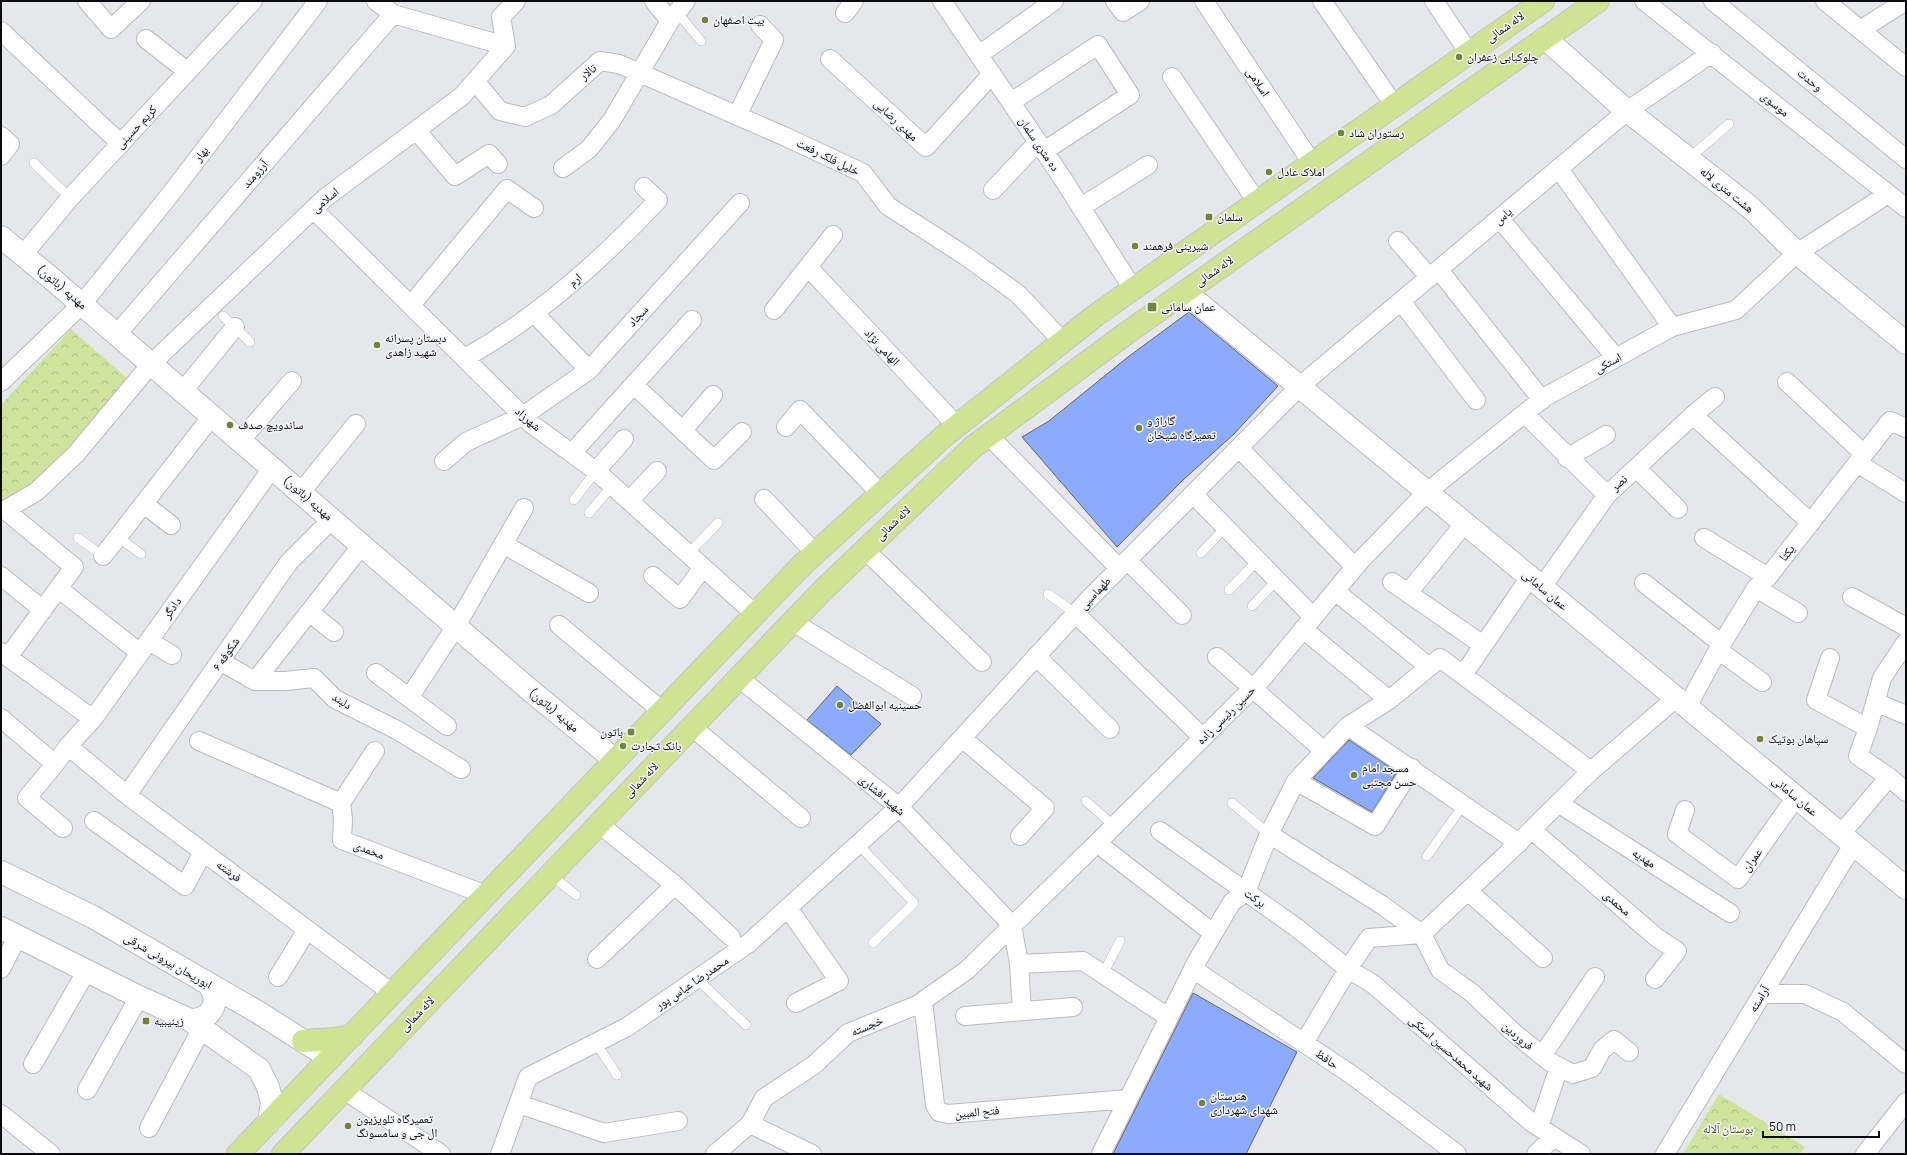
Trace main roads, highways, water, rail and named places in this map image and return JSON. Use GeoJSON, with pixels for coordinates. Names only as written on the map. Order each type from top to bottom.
{"type":"FeatureCollection","features":[{"type":"Feature","properties":{"kind":"main road","name":"لاله شمالی"},"geometry":{"type":"LineString","coordinates":[[283,1154],[813,601],[973,446],[1128,332],[1598,1]]}},
{"type":"Feature","properties":{"kind":"main road","name":"لاله شمالی"},"geometry":{"type":"LineString","coordinates":[[238,1154],[793,575],[815,553],[957,426],[1096,315],[1469,53],[1530,5]]}},
{"type":"Feature","properties":{"kind":"main road"},"geometry":{"type":"LineString","coordinates":[[1430,80],[1425,87],[1409,101],[1408,106],[1409,112],[1415,116],[1434,117]]}},
{"type":"Feature","properties":{"kind":"main road"},"geometry":{"type":"LineString","coordinates":[[1362,128],[1380,131],[1385,133],[1386,136],[1381,149],[1365,165]]}},
{"type":"Feature","properties":{"kind":"main road"},"geometry":{"type":"LineString","coordinates":[[793,575],[813,601]]}},
{"type":"Feature","properties":{"kind":"main road"},"geometry":{"type":"LineString","coordinates":[[303,1041],[336,1039],[352,1036]]}},
{"type":"Feature","properties":{"kind":"place","name":"بيت اصفهان"},"geometry":{"type":"Point","coordinates":[705,20]}},
{"type":"Feature","properties":{"kind":"place","name":"چلوکبابی زعفران"},"geometry":{"type":"Point","coordinates":[1459,57]}},
{"type":"Feature","properties":{"kind":"place","name":"رستوران شاد"},"geometry":{"type":"Point","coordinates":[1341,133]}},
{"type":"Feature","properties":{"kind":"place","name":"املاک عادل"},"geometry":{"type":"Point","coordinates":[1269,172]}},
{"type":"Feature","properties":{"kind":"place","name":"سلمان"},"geometry":{"type":"Point","coordinates":[1209,217]}},
{"type":"Feature","properties":{"kind":"place","name":"شیرینی فرهمند"},"geometry":{"type":"Point","coordinates":[1135,246]}},
{"type":"Feature","properties":{"kind":"place","name":"عمان سامانی"},"geometry":{"type":"Point","coordinates":[1152,307]}},
{"type":"Feature","properties":{"kind":"place","name":"دبستان پسرانه شهید زاهدی"},"geometry":{"type":"Point","coordinates":[377,345]}},
{"type":"Feature","properties":{"kind":"place","name":"ساندویچ صدف"},"geometry":{"type":"Point","coordinates":[230,425]}},
{"type":"Feature","properties":{"kind":"place","name":"گاراژ و تعمیرگاه شیخان"},"geometry":{"type":"Point","coordinates":[1139,428]}},
{"type":"Feature","properties":{"kind":"place","name":"حسینیه ابوالفضل"},"geometry":{"type":"Point","coordinates":[840,705]}},
{"type":"Feature","properties":{"kind":"place","name":"باتون"},"geometry":{"type":"Point","coordinates":[631,732]}},
{"type":"Feature","properties":{"kind":"place","name":"سپاهان بوتیک"},"geometry":{"type":"Point","coordinates":[1760,739]}},
{"type":"Feature","properties":{"kind":"place","name":"بانک تجارت"},"geometry":{"type":"Point","coordinates":[623,746]}},
{"type":"Feature","properties":{"kind":"place","name":"مسجد امام حسن مجتبی"},"geometry":{"type":"Point","coordinates":[1354,775]}},
{"type":"Feature","properties":{"kind":"place","name":"زینیبیه"},"geometry":{"type":"Point","coordinates":[146,1021]}},
{"type":"Feature","properties":{"kind":"place","name":"هنرستان شهدای شهرداری"},"geometry":{"type":"Point","coordinates":[1202,1103]}},
{"type":"Feature","properties":{"kind":"place","name":"تعمیرگاه تلویزیون ال جی و سامسونگ"},"geometry":{"type":"Point","coordinates":[348,1126]}},
{"type":"Feature","properties":{"kind":"park label","name":"بوستان آلاله"},"geometry":{"type":"Point","coordinates":[1728,1129]}}]}
